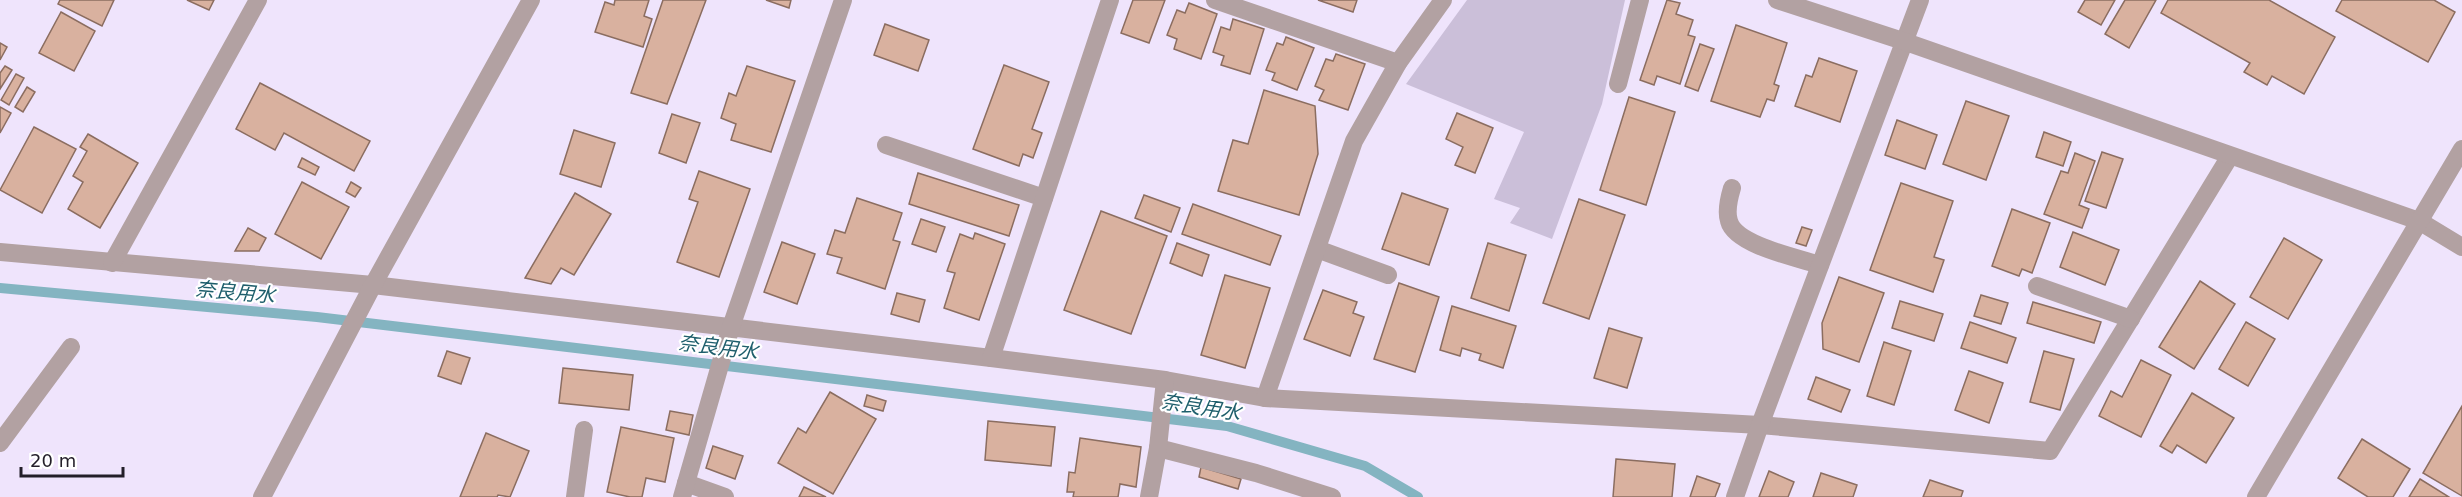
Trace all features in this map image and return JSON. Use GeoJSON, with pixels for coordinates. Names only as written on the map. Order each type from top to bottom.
{"type":"FeatureCollection","features":[{"type":"Feature","properties":{"kind":"street"},"geometry":{"type":"LineString","coordinates":[[112,262],[258,0]]}},
{"type":"Feature","properties":{"kind":"street"},"geometry":{"type":"LineString","coordinates":[[262,497],[373,285],[531,0]]}},
{"type":"Feature","properties":{"kind":"street"},"geometry":{"type":"LineString","coordinates":[[725,497],[684,490],[731,327],[843,0]]}},
{"type":"Feature","properties":{"kind":"street"},"geometry":{"type":"LineString","coordinates":[[991,358],[1110,0]]}},
{"type":"Feature","properties":{"kind":"street"},"geometry":{"type":"LineString","coordinates":[[1215,0],[1398,63]]}},
{"type":"Feature","properties":{"kind":"street"},"geometry":{"type":"LineString","coordinates":[[1265,398],[1354,141],[1398,63],[1443,0]]}},
{"type":"Feature","properties":{"kind":"street"},"geometry":{"type":"LineString","coordinates":[[1618,84],[1640,0]]}},
{"type":"Feature","properties":{"kind":"street"},"geometry":{"type":"LineString","coordinates":[[1778,0],[1904,41],[2419,221],[2462,247]]}},
{"type":"Feature","properties":{"kind":"street"},"geometry":{"type":"LineString","coordinates":[[1735,497],[1920,0]]}},
{"type":"Feature","properties":{"kind":"street"},"geometry":{"type":"LineString","coordinates":[[886,145],[1044,198]]}},
{"type":"Feature","properties":{"kind":"street"},"geometry":{"type":"LineString","coordinates":[[2256,497],[2462,149]]}},
{"type":"Feature","properties":{"kind":"street"},"geometry":{"type":"LineString","coordinates":[[0,252],[373,285],[1165,380],[1265,398],[1760,425],[2050,451],[2230,156]]}},
{"type":"Feature","properties":{"kind":"street"},"geometry":{"type":"LineString","coordinates":[[1732,188],[1729,222],[1738,236],[1820,265]]}},
{"type":"Feature","properties":{"kind":"street"},"geometry":{"type":"LineString","coordinates":[[1317,249],[1388,275]]}},
{"type":"Feature","properties":{"kind":"street"},"geometry":{"type":"LineString","coordinates":[[2037,286],[2131,318]]}},
{"type":"Feature","properties":{"kind":"street"},"geometry":{"type":"LineString","coordinates":[[0,443],[71,347]]}},
{"type":"Feature","properties":{"kind":"street"},"geometry":{"type":"LineString","coordinates":[[1149,497],[1158,448],[1165,380]]}},
{"type":"Feature","properties":{"kind":"street"},"geometry":{"type":"LineString","coordinates":[[575,497],[584,430]]}},
{"type":"Feature","properties":{"kind":"street"},"geometry":{"type":"LineString","coordinates":[[1158,448],[1256,473],[1332,497]]}},
{"type":"Feature","properties":{"kind":"shaded area"},"geometry":{"type":"Polygon","coordinates":[[[1467,0],[1625,0],[1602,104],[1552,239],[1510,223],[1520,208],[1494,199],[1524,132],[1406,84],[1467,0]]]}},
{"type":"Feature","properties":{"kind":"building"},"geometry":{"type":"Polygon","coordinates":[[[60,0],[114,0],[102,26],[58,4],[60,0]]]}},
{"type":"Feature","properties":{"kind":"building"},"geometry":{"type":"Polygon","coordinates":[[[187,0],[214,0],[209,10],[187,0]]]}},
{"type":"Feature","properties":{"kind":"building"},"geometry":{"type":"Polygon","coordinates":[[[615,0],[649,0],[644,16],[652,19],[643,47],[595,32],[605,2],[614,5],[615,0]]]}},
{"type":"Feature","properties":{"kind":"building"},"geometry":{"type":"Polygon","coordinates":[[[663,0],[706,0],[667,104],[631,93],[663,0]]]}},
{"type":"Feature","properties":{"kind":"building"},"geometry":{"type":"Polygon","coordinates":[[[766,0],[791,0],[789,8],[766,0]]]}},
{"type":"Feature","properties":{"kind":"building"},"geometry":{"type":"Polygon","coordinates":[[[1133,0],[1165,0],[1149,43],[1121,33],[1133,0]]]}},
{"type":"Feature","properties":{"kind":"building"},"geometry":{"type":"Polygon","coordinates":[[[1318,0],[1357,0],[1353,12],[1318,0]]]}},
{"type":"Feature","properties":{"kind":"building"},"geometry":{"type":"Polygon","coordinates":[[[1667,0],[1680,3],[1676,14],[1693,20],[1688,35],[1695,37],[1680,84],[1657,76],[1654,85],[1640,80],[1667,0]]]}},
{"type":"Feature","properties":{"kind":"building"},"geometry":{"type":"Polygon","coordinates":[[[2085,0],[2115,0],[2101,25],[2078,12],[2085,0]]]}},
{"type":"Feature","properties":{"kind":"building"},"geometry":{"type":"Polygon","coordinates":[[[2125,0],[2156,0],[2129,48],[2105,34],[2125,0]]]}},
{"type":"Feature","properties":{"kind":"building"},"geometry":{"type":"Polygon","coordinates":[[[2168,0],[2269,0],[2335,37],[2304,94],[2272,76],[2267,85],[2244,72],[2250,63],[2161,13],[2168,0]]]}},
{"type":"Feature","properties":{"kind":"building"},"geometry":{"type":"Polygon","coordinates":[[[2342,0],[2434,0],[2455,12],[2428,62],[2336,11],[2342,0]]]}},
{"type":"Feature","properties":{"kind":"building"},"geometry":{"type":"Polygon","coordinates":[[[1189,3],[1217,14],[1201,59],[1174,49],[1177,39],[1167,35],[1177,10],[1185,13],[1189,3]]]}},
{"type":"Feature","properties":{"kind":"building"},"geometry":{"type":"Polygon","coordinates":[[[61,12],[95,31],[74,71],[39,53],[61,12]]]}},
{"type":"Feature","properties":{"kind":"building"},"geometry":{"type":"Polygon","coordinates":[[[1233,19],[1264,29],[1250,74],[1221,65],[1224,56],[1213,52],[1221,27],[1230,30],[1233,19]]]}},
{"type":"Feature","properties":{"kind":"building"},"geometry":{"type":"Polygon","coordinates":[[[885,24],[929,40],[918,71],[874,55],[885,24]]]}},
{"type":"Feature","properties":{"kind":"building"},"geometry":{"type":"Polygon","coordinates":[[[1736,25],[1787,43],[1774,84],[1779,86],[1774,101],[1767,99],[1760,117],[1711,101],[1736,25]]]}},
{"type":"Feature","properties":{"kind":"building"},"geometry":{"type":"Polygon","coordinates":[[[1286,37],[1314,48],[1297,90],[1272,80],[1275,73],[1266,70],[1277,43],[1283,45],[1286,37]]]}},
{"type":"Feature","properties":{"kind":"building"},"geometry":{"type":"Polygon","coordinates":[[[0,43],[7,47],[0,60],[0,43]]]}},
{"type":"Feature","properties":{"kind":"building"},"geometry":{"type":"Polygon","coordinates":[[[1700,44],[1714,49],[1698,91],[1685,86],[1700,44]]]}},
{"type":"Feature","properties":{"kind":"building"},"geometry":{"type":"Polygon","coordinates":[[[1336,54],[1365,64],[1348,110],[1319,100],[1324,90],[1315,86],[1326,59],[1333,61],[1336,54]]]}},
{"type":"Feature","properties":{"kind":"building"},"geometry":{"type":"Polygon","coordinates":[[[1819,58],[1857,71],[1840,122],[1795,106],[1806,75],[1812,77],[1819,58]]]}},
{"type":"Feature","properties":{"kind":"building"},"geometry":{"type":"Polygon","coordinates":[[[1004,65],[1049,82],[1032,129],[1042,133],[1033,158],[1023,154],[1019,166],[973,149],[1004,65]]]}},
{"type":"Feature","properties":{"kind":"building"},"geometry":{"type":"Polygon","coordinates":[[[5,66],[12,70],[0,89],[0,73],[5,66]]]}},
{"type":"Feature","properties":{"kind":"building"},"geometry":{"type":"Polygon","coordinates":[[[747,66],[795,81],[771,152],[731,140],[736,124],[721,118],[729,93],[736,96],[747,66]]]}},
{"type":"Feature","properties":{"kind":"building"},"geometry":{"type":"Polygon","coordinates":[[[16,74],[24,78],[9,105],[1,100],[16,74]]]}},
{"type":"Feature","properties":{"kind":"building"},"geometry":{"type":"Polygon","coordinates":[[[260,83],[370,141],[354,171],[284,133],[275,150],[236,129],[260,83]]]}},
{"type":"Feature","properties":{"kind":"building"},"geometry":{"type":"Polygon","coordinates":[[[27,87],[35,92],[23,112],[15,107],[27,87]]]}},
{"type":"Feature","properties":{"kind":"building"},"geometry":{"type":"Polygon","coordinates":[[[1264,90],[1315,106],[1318,154],[1299,215],[1218,191],[1233,140],[1248,144],[1264,90]]]}},
{"type":"Feature","properties":{"kind":"building"},"geometry":{"type":"Polygon","coordinates":[[[1629,97],[1675,112],[1646,205],[1600,190],[1629,97]]]}},
{"type":"Feature","properties":{"kind":"building"},"geometry":{"type":"Polygon","coordinates":[[[1966,101],[2009,116],[1986,180],[1943,164],[1966,101]]]}},
{"type":"Feature","properties":{"kind":"building"},"geometry":{"type":"Polygon","coordinates":[[[0,107],[11,113],[0,133],[0,107]]]}},
{"type":"Feature","properties":{"kind":"building"},"geometry":{"type":"Polygon","coordinates":[[[1457,113],[1493,128],[1475,173],[1455,165],[1463,147],[1446,139],[1457,113]]]}},
{"type":"Feature","properties":{"kind":"building"},"geometry":{"type":"Polygon","coordinates":[[[672,114],[700,123],[686,163],[659,153],[672,114]]]}},
{"type":"Feature","properties":{"kind":"building"},"geometry":{"type":"Polygon","coordinates":[[[1897,120],[1937,135],[1925,169],[1885,155],[1897,120]]]}},
{"type":"Feature","properties":{"kind":"building"},"geometry":{"type":"Polygon","coordinates":[[[34,127],[76,149],[42,213],[0,190],[34,127]]]}},
{"type":"Feature","properties":{"kind":"building"},"geometry":{"type":"Polygon","coordinates":[[[574,130],[615,143],[601,187],[560,174],[574,130]]]}},
{"type":"Feature","properties":{"kind":"building"},"geometry":{"type":"Polygon","coordinates":[[[2044,132],[2071,142],[2063,166],[2036,157],[2044,132]]]}},
{"type":"Feature","properties":{"kind":"building"},"geometry":{"type":"Polygon","coordinates":[[[88,134],[138,163],[100,228],[68,209],[83,182],[73,176],[87,151],[80,147],[88,134]]]}},
{"type":"Feature","properties":{"kind":"building"},"geometry":{"type":"Polygon","coordinates":[[[2102,152],[2123,159],[2106,208],[2085,201],[2102,152]]]}},
{"type":"Feature","properties":{"kind":"building"},"geometry":{"type":"Polygon","coordinates":[[[2075,153],[2095,161],[2079,205],[2089,209],[2082,228],[2044,214],[2061,171],[2068,173],[2075,153]]]}},
{"type":"Feature","properties":{"kind":"building"},"geometry":{"type":"Polygon","coordinates":[[[302,158],[319,167],[315,175],[298,167],[302,158]]]}},
{"type":"Feature","properties":{"kind":"building"},"geometry":{"type":"Polygon","coordinates":[[[699,171],[750,189],[719,277],[677,262],[698,202],[689,199],[699,171]]]}},
{"type":"Feature","properties":{"kind":"building"},"geometry":{"type":"Polygon","coordinates":[[[918,173],[1019,205],[1009,236],[909,204],[918,173]]]}},
{"type":"Feature","properties":{"kind":"building"},"geometry":{"type":"Polygon","coordinates":[[[302,182],[349,207],[321,259],[275,234],[302,182]]]}},
{"type":"Feature","properties":{"kind":"building"},"geometry":{"type":"Polygon","coordinates":[[[351,182],[361,188],[355,197],[346,192],[351,182]]]}},
{"type":"Feature","properties":{"kind":"building"},"geometry":{"type":"Polygon","coordinates":[[[1901,183],[1953,201],[1934,257],[1944,260],[1933,292],[1870,270],[1901,183]]]}},
{"type":"Feature","properties":{"kind":"building"},"geometry":{"type":"Polygon","coordinates":[[[575,193],[611,214],[574,275],[561,268],[551,284],[525,278],[575,193]]]}},
{"type":"Feature","properties":{"kind":"building"},"geometry":{"type":"Polygon","coordinates":[[[1402,193],[1448,209],[1429,265],[1382,249],[1402,193]]]}},
{"type":"Feature","properties":{"kind":"building"},"geometry":{"type":"Polygon","coordinates":[[[1144,195],[1180,208],[1171,232],[1135,218],[1144,195]]]}},
{"type":"Feature","properties":{"kind":"building"},"geometry":{"type":"Polygon","coordinates":[[[857,198],[902,213],[893,240],[900,242],[885,289],[837,273],[842,258],[827,254],[835,230],[845,233],[857,198]]]}},
{"type":"Feature","properties":{"kind":"building"},"geometry":{"type":"Polygon","coordinates":[[[1579,199],[1625,215],[1589,319],[1543,303],[1579,199]]]}},
{"type":"Feature","properties":{"kind":"building"},"geometry":{"type":"Polygon","coordinates":[[[1193,204],[1281,236],[1270,265],[1182,234],[1193,204]]]}},
{"type":"Feature","properties":{"kind":"building"},"geometry":{"type":"Polygon","coordinates":[[[2012,209],[2050,223],[2032,273],[2022,269],[2019,276],[1992,266],[2012,209]]]}},
{"type":"Feature","properties":{"kind":"building"},"geometry":{"type":"Polygon","coordinates":[[[1101,211],[1167,236],[1131,334],[1064,310],[1101,211]]]}},
{"type":"Feature","properties":{"kind":"building"},"geometry":{"type":"Polygon","coordinates":[[[921,219],[945,227],[936,252],[912,244],[921,219]]]}},
{"type":"Feature","properties":{"kind":"building"},"geometry":{"type":"Polygon","coordinates":[[[1802,227],[1812,230],[1806,246],[1796,243],[1802,227]]]}},
{"type":"Feature","properties":{"kind":"building"},"geometry":{"type":"Polygon","coordinates":[[[248,228],[266,238],[259,251],[235,251],[248,228]]]}},
{"type":"Feature","properties":{"kind":"building"},"geometry":{"type":"Polygon","coordinates":[[[2073,232],[2119,250],[2105,285],[2060,267],[2073,232]]]}},
{"type":"Feature","properties":{"kind":"building"},"geometry":{"type":"Polygon","coordinates":[[[975,233],[1005,244],[979,320],[944,308],[955,273],[947,271],[960,234],[973,239],[975,233]]]}},
{"type":"Feature","properties":{"kind":"building"},"geometry":{"type":"Polygon","coordinates":[[[2284,238],[2322,260],[2288,319],[2250,297],[2284,238]]]}},
{"type":"Feature","properties":{"kind":"building"},"geometry":{"type":"Polygon","coordinates":[[[782,242],[815,254],[797,304],[764,292],[782,242]]]}},
{"type":"Feature","properties":{"kind":"building"},"geometry":{"type":"Polygon","coordinates":[[[1177,243],[1209,255],[1202,276],[1170,263],[1177,243]]]}},
{"type":"Feature","properties":{"kind":"building"},"geometry":{"type":"Polygon","coordinates":[[[1488,243],[1526,255],[1509,311],[1471,298],[1488,243]]]}},
{"type":"Feature","properties":{"kind":"building"},"geometry":{"type":"Polygon","coordinates":[[[1225,275],[1270,288],[1245,368],[1201,355],[1225,275]]]}},
{"type":"Feature","properties":{"kind":"building"},"geometry":{"type":"Polygon","coordinates":[[[1839,277],[1884,293],[1859,362],[1823,349],[1822,323],[1839,277]]]}},
{"type":"Feature","properties":{"kind":"building"},"geometry":{"type":"Polygon","coordinates":[[[2200,281],[2235,304],[2194,369],[2159,347],[2200,281]]]}},
{"type":"Feature","properties":{"kind":"building"},"geometry":{"type":"Polygon","coordinates":[[[1399,283],[1439,297],[1415,372],[1374,359],[1399,283]]]}},
{"type":"Feature","properties":{"kind":"building"},"geometry":{"type":"Polygon","coordinates":[[[1323,290],[1357,302],[1353,313],[1364,317],[1350,356],[1304,339],[1323,290]]]}},
{"type":"Feature","properties":{"kind":"building"},"geometry":{"type":"Polygon","coordinates":[[[897,293],[925,300],[919,322],[891,314],[897,293]]]}},
{"type":"Feature","properties":{"kind":"building"},"geometry":{"type":"Polygon","coordinates":[[[1981,295],[2008,303],[2001,324],[1974,316],[1981,295]]]}},
{"type":"Feature","properties":{"kind":"building"},"geometry":{"type":"Polygon","coordinates":[[[1900,301],[1943,314],[1934,341],[1892,328],[1900,301]]]}},
{"type":"Feature","properties":{"kind":"building"},"geometry":{"type":"Polygon","coordinates":[[[2033,302],[2101,322],[2094,343],[2027,323],[2033,302]]]}},
{"type":"Feature","properties":{"kind":"building"},"geometry":{"type":"Polygon","coordinates":[[[1452,306],[1516,326],[1503,368],[1479,360],[1481,354],[1462,348],[1460,356],[1440,350],[1452,306]]]}},
{"type":"Feature","properties":{"kind":"building"},"geometry":{"type":"Polygon","coordinates":[[[1970,322],[2016,338],[2007,363],[1961,348],[1970,322]]]}},
{"type":"Feature","properties":{"kind":"building"},"geometry":{"type":"Polygon","coordinates":[[[2246,322],[2275,339],[2248,386],[2219,369],[2246,322]]]}},
{"type":"Feature","properties":{"kind":"building"},"geometry":{"type":"Polygon","coordinates":[[[1609,328],[1642,338],[1627,388],[1594,378],[1609,328]]]}},
{"type":"Feature","properties":{"kind":"building"},"geometry":{"type":"Polygon","coordinates":[[[1884,342],[1911,351],[1894,405],[1867,396],[1884,342]]]}},
{"type":"Feature","properties":{"kind":"building"},"geometry":{"type":"Polygon","coordinates":[[[447,351],[470,358],[461,384],[438,376],[447,351]]]}},
{"type":"Feature","properties":{"kind":"building"},"geometry":{"type":"Polygon","coordinates":[[[2044,351],[2074,359],[2060,410],[2030,402],[2044,351]]]}},
{"type":"Feature","properties":{"kind":"building"},"geometry":{"type":"Polygon","coordinates":[[[2141,360],[2171,375],[2141,437],[2099,416],[2111,391],[2122,397],[2141,360]]]}},
{"type":"Feature","properties":{"kind":"building"},"geometry":{"type":"Polygon","coordinates":[[[563,368],[633,375],[629,410],[559,403],[563,368]]]}},
{"type":"Feature","properties":{"kind":"building"},"geometry":{"type":"Polygon","coordinates":[[[1969,371],[2003,383],[1989,423],[1955,410],[1969,371]]]}},
{"type":"Feature","properties":{"kind":"building"},"geometry":{"type":"Polygon","coordinates":[[[1816,377],[1850,390],[1841,412],[1808,399],[1816,377]]]}},
{"type":"Feature","properties":{"kind":"building"},"geometry":{"type":"Polygon","coordinates":[[[830,392],[876,419],[833,494],[778,463],[798,428],[806,433],[830,392]]]}},
{"type":"Feature","properties":{"kind":"building"},"geometry":{"type":"Polygon","coordinates":[[[2192,393],[2234,418],[2206,463],[2177,445],[2172,453],[2160,446],[2192,393]]]}},
{"type":"Feature","properties":{"kind":"building"},"geometry":{"type":"Polygon","coordinates":[[[867,395],[886,401],[883,411],[864,406],[867,395]]]}},
{"type":"Feature","properties":{"kind":"building"},"geometry":{"type":"Polygon","coordinates":[[[2462,406],[2462,496],[2423,473],[2462,406]]]}},
{"type":"Feature","properties":{"kind":"building"},"geometry":{"type":"Polygon","coordinates":[[[670,411],[693,415],[689,435],[666,430],[670,411]]]}},
{"type":"Feature","properties":{"kind":"building"},"geometry":{"type":"Polygon","coordinates":[[[988,421],[1055,427],[1051,466],[985,460],[988,421]]]}},
{"type":"Feature","properties":{"kind":"building"},"geometry":{"type":"Polygon","coordinates":[[[621,427],[674,438],[665,482],[646,478],[642,497],[607,492],[621,427]]]}},
{"type":"Feature","properties":{"kind":"building"},"geometry":{"type":"Polygon","coordinates":[[[486,433],[529,451],[510,497],[498,495],[497,497],[460,497],[486,433]]]}},
{"type":"Feature","properties":{"kind":"building"},"geometry":{"type":"Polygon","coordinates":[[[1080,438],[1141,447],[1136,487],[1120,484],[1118,497],[1073,497],[1074,492],[1067,492],[1069,472],[1075,473],[1080,438]]]}},
{"type":"Feature","properties":{"kind":"building"},"geometry":{"type":"Polygon","coordinates":[[[2362,439],[2410,469],[2393,497],[2368,497],[2338,478],[2362,439]]]}},
{"type":"Feature","properties":{"kind":"building"},"geometry":{"type":"Polygon","coordinates":[[[713,446],[743,456],[735,479],[706,468],[713,446]]]}},
{"type":"Feature","properties":{"kind":"building"},"geometry":{"type":"Polygon","coordinates":[[[1616,459],[1675,464],[1672,497],[1613,497],[1616,459]]]}},
{"type":"Feature","properties":{"kind":"building"},"geometry":{"type":"Polygon","coordinates":[[[1201,467],[1241,479],[1238,489],[1199,477],[1201,467]]]}},
{"type":"Feature","properties":{"kind":"building"},"geometry":{"type":"Polygon","coordinates":[[[1769,471],[1794,482],[1788,497],[1759,497],[1769,471]]]}},
{"type":"Feature","properties":{"kind":"building"},"geometry":{"type":"Polygon","coordinates":[[[1821,473],[1857,485],[1853,497],[1813,497],[1821,473]]]}},
{"type":"Feature","properties":{"kind":"building"},"geometry":{"type":"Polygon","coordinates":[[[1697,476],[1720,484],[1715,497],[1690,497],[1697,476]]]}},
{"type":"Feature","properties":{"kind":"building"},"geometry":{"type":"Polygon","coordinates":[[[2420,479],[2449,497],[2409,497],[2420,479]]]}},
{"type":"Feature","properties":{"kind":"building"},"geometry":{"type":"Polygon","coordinates":[[[1930,480],[1963,491],[1961,497],[1923,497],[1930,480]]]}},
{"type":"Feature","properties":{"kind":"building"},"geometry":{"type":"Polygon","coordinates":[[[804,487],[826,497],[799,497],[804,487]]]}},
{"type":"Feature","properties":{"kind":"waterway","name":"奈良用水"},"geometry":{"type":"LineString","coordinates":[[0,288],[317,317],[1227,426],[1365,466],[1418,497]]}}]}
